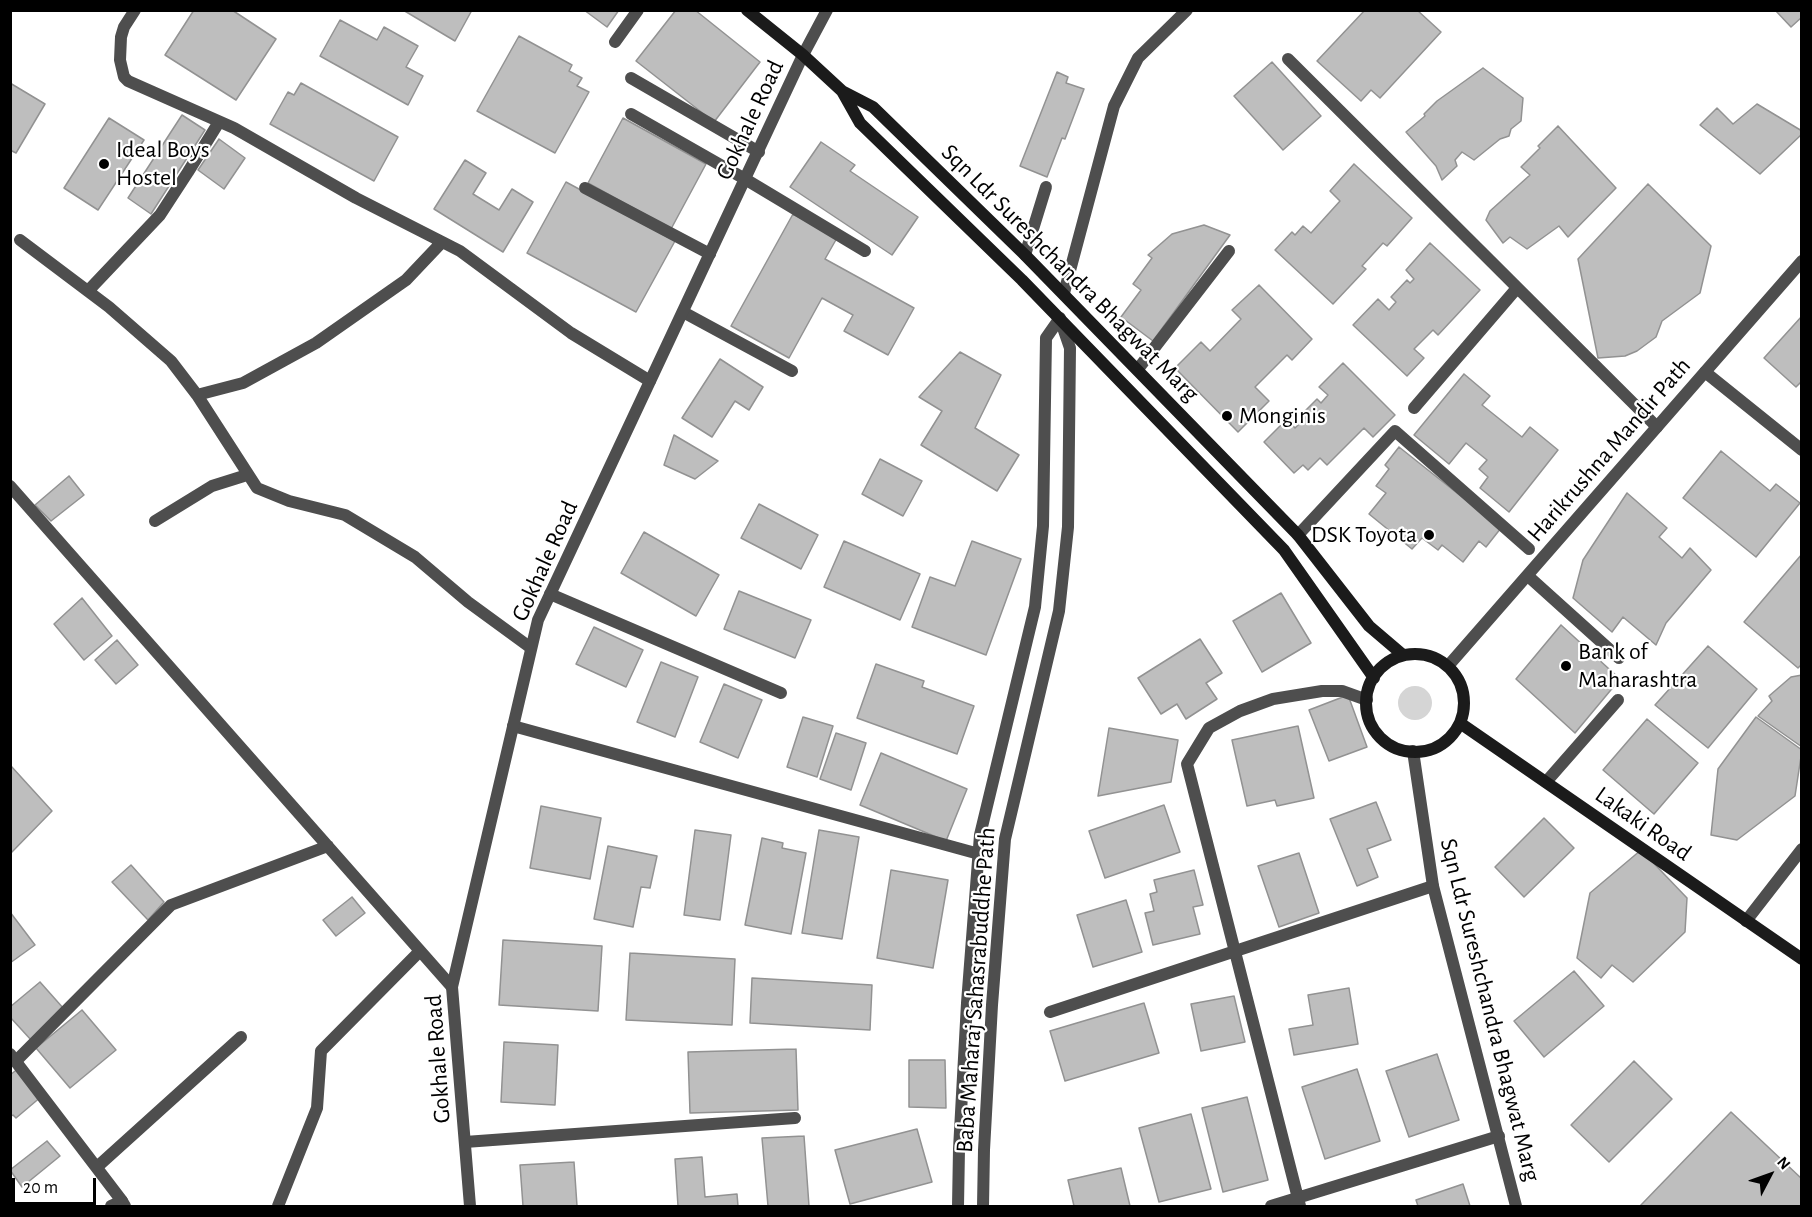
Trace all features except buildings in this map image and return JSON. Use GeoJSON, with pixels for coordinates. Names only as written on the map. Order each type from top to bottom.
{"type":"FeatureCollection","features":[{"type":"Feature","properties":{"kind":"main road","name":"Sqn Ldr Sureshchandra Bhagwat Marg"},"geometry":{"type":"LineString","coordinates":[[747,10],[803,55],[842,92],[860,123],[1060,318],[1284,550],[1374,678]]}},
{"type":"Feature","properties":{"kind":"main road","name":"Sqn Ldr Sureshchandra Bhagwat Marg"},"geometry":{"type":"LineString","coordinates":[[842,92],[873,107],[1064,293],[1298,535],[1369,626],[1403,655]]}},
{"type":"Feature","properties":{"kind":"main road"},"geometry":{"type":"LineString","coordinates":[[1403,655],[1427,656],[1448,666],[1458,680],[1464,697],[1460,723],[1441,744],[1423,751],[1395,747],[1380,735],[1370,719],[1367,700],[1374,678],[1386,663],[1403,655]]}},
{"type":"Feature","properties":{"kind":"main road","name":"Lakaki Road"},"geometry":{"type":"LineString","coordinates":[[1460,723],[1802,959]]}},
{"type":"Feature","properties":{"kind":"street"},"geometry":{"type":"LineString","coordinates":[[135,10],[124,27],[121,37],[120,60],[124,77],[128,81],[219,122],[356,198],[460,251],[571,333],[650,381]]}},
{"type":"Feature","properties":{"kind":"street"},"geometry":{"type":"LineString","coordinates":[[615,42],[638,10]]}},
{"type":"Feature","properties":{"kind":"street","name":"Gokhale Road"},"geometry":{"type":"LineString","coordinates":[[470,1206],[452,987],[538,620],[803,55],[827,10]]}},
{"type":"Feature","properties":{"kind":"street"},"geometry":{"type":"LineString","coordinates":[[1064,293],[1114,106],[1138,58],[1187,10]]}},
{"type":"Feature","properties":{"kind":"street"},"geometry":{"type":"LineString","coordinates":[[1288,59],[1657,427]]}},
{"type":"Feature","properties":{"kind":"street"},"geometry":{"type":"LineString","coordinates":[[631,78],[759,152]]}},
{"type":"Feature","properties":{"kind":"street"},"geometry":{"type":"LineString","coordinates":[[631,114],[865,251]]}},
{"type":"Feature","properties":{"kind":"street"},"geometry":{"type":"LineString","coordinates":[[88,291],[160,214],[219,122]]}},
{"type":"Feature","properties":{"kind":"street"},"geometry":{"type":"LineString","coordinates":[[1025,255],[1046,187]]}},
{"type":"Feature","properties":{"kind":"street"},"geometry":{"type":"LineString","coordinates":[[585,188],[710,254]]}},
{"type":"Feature","properties":{"kind":"street"},"geometry":{"type":"LineString","coordinates":[[20,240],[109,307],[171,361],[198,395],[257,488],[289,501],[345,515],[415,556],[468,602],[531,648]]}},
{"type":"Feature","properties":{"kind":"street"},"geometry":{"type":"LineString","coordinates":[[198,395],[243,383],[316,343],[406,280],[441,242]]}},
{"type":"Feature","properties":{"kind":"street"},"geometry":{"type":"LineString","coordinates":[[1138,369],[1229,251]]}},
{"type":"Feature","properties":{"kind":"street","name":"Harikrushna Mandir Path"},"geometry":{"type":"LineString","coordinates":[[1448,666],[1802,261]]}},
{"type":"Feature","properties":{"kind":"street"},"geometry":{"type":"LineString","coordinates":[[1414,408],[1517,288]]}},
{"type":"Feature","properties":{"kind":"street"},"geometry":{"type":"LineString","coordinates":[[683,312],[792,371]]}},
{"type":"Feature","properties":{"kind":"street","name":"Baba Maharaj Sahasrabuddhe Path"},"geometry":{"type":"LineString","coordinates":[[958,1206],[967,1003],[980,835],[1035,607],[1043,526],[1046,338],[1060,318]]}},
{"type":"Feature","properties":{"kind":"street","name":"Baba Maharaj Sahasrabuddhe Path"},"geometry":{"type":"LineString","coordinates":[[983,1206],[992,1005],[1005,839],[1059,611],[1068,527],[1070,348],[1060,318]]}},
{"type":"Feature","properties":{"kind":"street"},"geometry":{"type":"LineString","coordinates":[[1705,372],[1802,450]]}},
{"type":"Feature","properties":{"kind":"street"},"geometry":{"type":"LineString","coordinates":[[1298,535],[1395,431],[1529,549]]}},
{"type":"Feature","properties":{"kind":"street"},"geometry":{"type":"LineString","coordinates":[[155,521],[212,486],[247,475]]}},
{"type":"Feature","properties":{"kind":"street"},"geometry":{"type":"LineString","coordinates":[[10,486],[452,987]]}},
{"type":"Feature","properties":{"kind":"street"},"geometry":{"type":"LineString","coordinates":[[1527,576],[1619,658]]}},
{"type":"Feature","properties":{"kind":"street"},"geometry":{"type":"LineString","coordinates":[[550,594],[782,693]]}},
{"type":"Feature","properties":{"kind":"street"},"geometry":{"type":"LineString","coordinates":[[1299,1203],[1187,764],[1209,728],[1240,711],[1273,699],[1322,691],[1342,691],[1367,700]]}},
{"type":"Feature","properties":{"kind":"street"},"geometry":{"type":"LineString","coordinates":[[1546,782],[1618,700]]}},
{"type":"Feature","properties":{"kind":"street"},"geometry":{"type":"LineString","coordinates":[[513,726],[979,854]]}},
{"type":"Feature","properties":{"kind":"street","name":"Sqn Ldr Sureshchandra Bhagwat Marg"},"geometry":{"type":"LineString","coordinates":[[1413,751],[1433,886],[1516,1206]]}},
{"type":"Feature","properties":{"kind":"street"},"geometry":{"type":"LineString","coordinates":[[119,1205],[97,1167],[13,1057],[171,905],[328,846]]}},
{"type":"Feature","properties":{"kind":"street"},"geometry":{"type":"LineString","coordinates":[[1746,921],[1802,849]]}},
{"type":"Feature","properties":{"kind":"street"},"geometry":{"type":"LineString","coordinates":[[1050,1012],[1433,886]]}},
{"type":"Feature","properties":{"kind":"street"},"geometry":{"type":"LineString","coordinates":[[278,1206],[317,1108],[321,1051],[420,951]]}},
{"type":"Feature","properties":{"kind":"street"},"geometry":{"type":"LineString","coordinates":[[97,1167],[241,1038]]}},
{"type":"Feature","properties":{"kind":"street"},"geometry":{"type":"LineString","coordinates":[[465,1142],[795,1118]]}},
{"type":"Feature","properties":{"kind":"street"},"geometry":{"type":"LineString","coordinates":[[1271,1206],[1299,1203],[1499,1137]]}},
{"type":"Feature","properties":{"kind":"shaded area"},"geometry":{"type":"Polygon","coordinates":[[[1415,686],[1427,691],[1432,703],[1427,715],[1415,720],[1403,715],[1398,703],[1403,691],[1415,686]]]}},
{"type":"Feature","properties":{"kind":"place","name":"Ideal Boys Hostel"},"geometry":{"type":"Point","coordinates":[104,164]}},
{"type":"Feature","properties":{"kind":"place","name":"Monginis"},"geometry":{"type":"Point","coordinates":[1227,416]}},
{"type":"Feature","properties":{"kind":"place","name":"DSK Toyota"},"geometry":{"type":"Point","coordinates":[1429,535]}},
{"type":"Feature","properties":{"kind":"place","name":"Bank of Maharashtra"},"geometry":{"type":"Point","coordinates":[1566,666]}}]}
